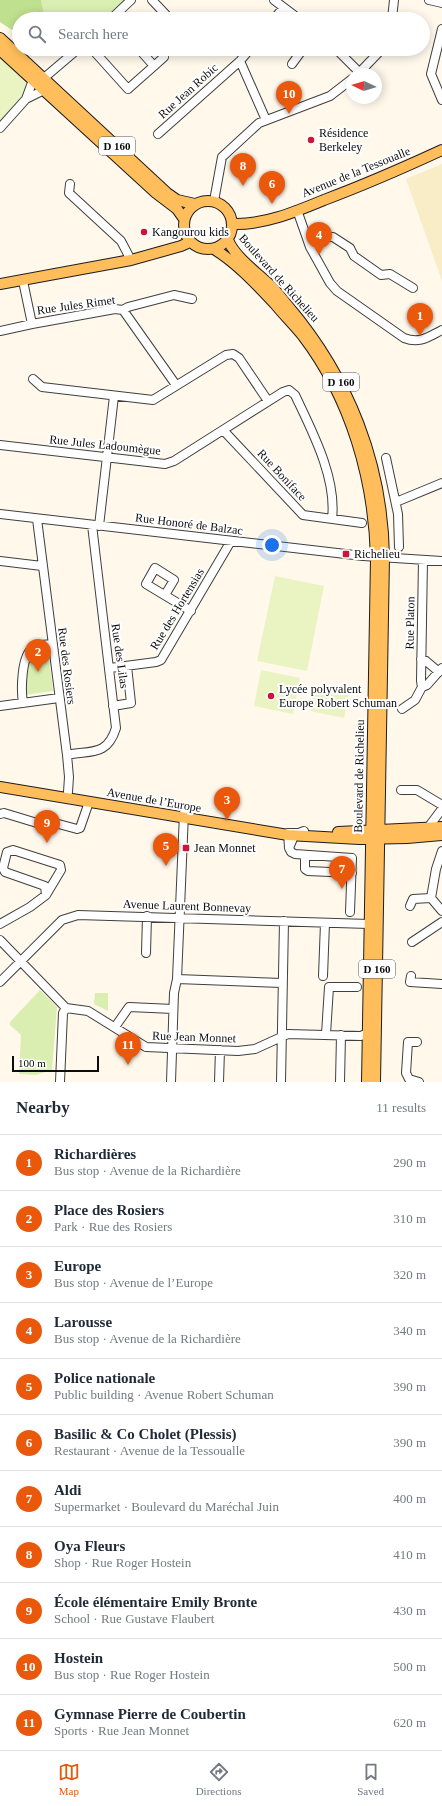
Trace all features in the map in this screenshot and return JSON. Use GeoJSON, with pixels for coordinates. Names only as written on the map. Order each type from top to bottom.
{"type":"FeatureCollection","features":[{"type":"Feature","properties":{"kind":"main road","name":"D 160"},"geometry":{"type":"LineString","coordinates":[[0,38],[12,49]]}},
{"type":"Feature","properties":{"kind":"main road","name":"D 160"},"geometry":{"type":"LineString","coordinates":[[0,50],[156,193],[177,210],[184,219]]}},
{"type":"Feature","properties":{"kind":"main road","name":"D 160"},"geometry":{"type":"LineString","coordinates":[[20,56],[167,193],[177,200],[195,204]]}},
{"type":"Feature","properties":{"kind":"main road","name":"Avenue de la Tessoualle"},"geometry":{"type":"LineString","coordinates":[[232,224],[256,223],[297,210],[363,185],[442,150]]}},
{"type":"Feature","properties":{"kind":"main road"},"geometry":{"type":"LineString","coordinates":[[204,201],[214,201],[227,209],[232,224],[231,232],[228,240],[214,249],[201,249],[190,242],[186,235],[184,219],[190,208],[195,204],[204,201]]}},
{"type":"Feature","properties":{"kind":"main road","name":"Boulevard de Richelieu"},"geometry":{"type":"LineString","coordinates":[[228,240],[232,250],[270,285],[310,332],[338,376],[362,432],[374,470],[383,523],[380,558],[377,832],[371,850],[369,924]]}},
{"type":"Feature","properties":{"kind":"main road"},"geometry":{"type":"LineString","coordinates":[[0,284],[24,281],[131,260],[190,242]]}},
{"type":"Feature","properties":{"kind":"main road","name":"Boulevard de Richelieu"},"geometry":{"type":"LineString","coordinates":[[214,249],[263,292],[303,336],[331,380],[356,437],[366,472],[380,558]]}},
{"type":"Feature","properties":{"kind":"main road","name":"Avenue de l’Europe"},"geometry":{"type":"LineString","coordinates":[[0,782],[68,792],[291,835],[377,832]]}},
{"type":"Feature","properties":{"kind":"main road","name":"Avenue de l’Europe"},"geometry":{"type":"LineString","coordinates":[[0,787],[89,802],[304,831],[377,832]]}},
{"type":"Feature","properties":{"kind":"main road"},"geometry":{"type":"LineString","coordinates":[[431,832],[442,827]]}},
{"type":"Feature","properties":{"kind":"main road","name":"D 160"},"geometry":{"type":"LineString","coordinates":[[375,1082],[377,832]]}},
{"type":"Feature","properties":{"kind":"main road"},"geometry":{"type":"LineString","coordinates":[[377,832],[431,832],[442,835]]}},
{"type":"Feature","properties":{"kind":"main road","name":"D 160"},"geometry":{"type":"LineString","coordinates":[[367,1082],[369,924]]}},
{"type":"Feature","properties":{"kind":"street"},"geometry":{"type":"LineString","coordinates":[[118,12],[131,0]]}},
{"type":"Feature","properties":{"kind":"street"},"geometry":{"type":"LineString","coordinates":[[152,0],[163,12]]}},
{"type":"Feature","properties":{"kind":"street"},"geometry":{"type":"LineString","coordinates":[[274,0],[289,12]]}},
{"type":"Feature","properties":{"kind":"street"},"geometry":{"type":"LineString","coordinates":[[393,12],[394,0]]}},
{"type":"Feature","properties":{"kind":"street"},"geometry":{"type":"LineString","coordinates":[[429,0],[442,4]]}},
{"type":"Feature","properties":{"kind":"street"},"geometry":{"type":"LineString","coordinates":[[280,12],[283,8]]}},
{"type":"Feature","properties":{"kind":"street"},"geometry":{"type":"LineString","coordinates":[[442,29],[431,74],[442,100]]}},
{"type":"Feature","properties":{"kind":"street"},"geometry":{"type":"LineString","coordinates":[[44,78],[70,56]]}},
{"type":"Feature","properties":{"kind":"street"},"geometry":{"type":"LineString","coordinates":[[98,56],[128,89],[164,57]]}},
{"type":"Feature","properties":{"kind":"street"},"geometry":{"type":"LineString","coordinates":[[145,56],[154,66]]}},
{"type":"Feature","properties":{"kind":"street","name":"Rue Jean Robic"},"geometry":{"type":"LineString","coordinates":[[158,134],[244,56]]}},
{"type":"Feature","properties":{"kind":"street"},"geometry":{"type":"LineString","coordinates":[[292,64],[298,56]]}},
{"type":"Feature","properties":{"kind":"street"},"geometry":{"type":"LineString","coordinates":[[343,56],[354,68]]}},
{"type":"Feature","properties":{"kind":"street"},"geometry":{"type":"LineString","coordinates":[[364,68],[375,56]]}},
{"type":"Feature","properties":{"kind":"street"},"geometry":{"type":"LineString","coordinates":[[240,61],[266,120]]}},
{"type":"Feature","properties":{"kind":"street"},"geometry":{"type":"LineString","coordinates":[[26,99],[33,80]]}},
{"type":"Feature","properties":{"kind":"street"},"geometry":{"type":"LineString","coordinates":[[214,201],[222,157],[259,123],[330,96],[346,84]]}},
{"type":"Feature","properties":{"kind":"street"},"geometry":{"type":"LineString","coordinates":[[0,128],[26,99],[44,90]]}},
{"type":"Feature","properties":{"kind":"street"},"geometry":{"type":"LineString","coordinates":[[70,184],[69,193],[121,242],[131,260]]}},
{"type":"Feature","properties":{"kind":"street"},"geometry":{"type":"LineString","coordinates":[[297,210],[310,247],[330,283],[337,291],[404,338],[413,342],[421,340],[442,330]]}},
{"type":"Feature","properties":{"kind":"street"},"geometry":{"type":"LineString","coordinates":[[310,247],[327,237],[333,237],[350,248],[354,256],[381,275],[390,274],[413,288]]}},
{"type":"Feature","properties":{"kind":"street","name":"Rue Jules Rimet"},"geometry":{"type":"LineString","coordinates":[[24,281],[32,324],[115,309],[123,310],[176,386]]}},
{"type":"Feature","properties":{"kind":"street"},"geometry":{"type":"LineString","coordinates":[[123,310],[128,307],[174,296],[192,299]]}},
{"type":"Feature","properties":{"kind":"street"},"geometry":{"type":"LineString","coordinates":[[0,331],[32,324]]}},
{"type":"Feature","properties":{"kind":"street"},"geometry":{"type":"LineString","coordinates":[[33,379],[42,388],[153,400],[226,355],[233,354],[239,358],[268,401]]}},
{"type":"Feature","properties":{"kind":"street","name":"Rue Jules Ladoumègue"},"geometry":{"type":"LineString","coordinates":[[0,446],[166,464],[174,461],[268,401],[289,390],[295,395],[319,448],[334,506],[332,519]]}},
{"type":"Feature","properties":{"kind":"street","name":"Rue des Lilas"},"geometry":{"type":"LineString","coordinates":[[67,755],[101,750],[109,744],[116,728],[95,525],[107,458],[114,396]]}},
{"type":"Feature","properties":{"kind":"street","name":"Rue Boniface"},"geometry":{"type":"LineString","coordinates":[[223,430],[303,515],[362,523]]}},
{"type":"Feature","properties":{"kind":"street"},"geometry":{"type":"LineString","coordinates":[[386,458],[396,502],[399,547]]}},
{"type":"Feature","properties":{"kind":"street"},"geometry":{"type":"LineString","coordinates":[[396,502],[442,483]]}},
{"type":"Feature","properties":{"kind":"street","name":"Rue Honoré de Balzac"},"geometry":{"type":"LineString","coordinates":[[0,514],[380,558],[442,561]]}},
{"type":"Feature","properties":{"kind":"street","name":"Rue des Rosiers"},"geometry":{"type":"LineString","coordinates":[[37,519],[67,755],[69,777],[68,792]]}},
{"type":"Feature","properties":{"kind":"street","name":"Rue des Hortensias"},"geometry":{"type":"LineString","coordinates":[[110,668],[161,660],[231,541]]}},
{"type":"Feature","properties":{"kind":"street","name":"Rue Platon"},"geometry":{"type":"LineString","coordinates":[[422,687],[421,660],[423,560]]}},
{"type":"Feature","properties":{"kind":"street"},"geometry":{"type":"LineString","coordinates":[[0,561],[42,566]]}},
{"type":"Feature","properties":{"kind":"street"},"geometry":{"type":"LineString","coordinates":[[165,595],[191,611]]}},
{"type":"Feature","properties":{"kind":"street"},"geometry":{"type":"LineString","coordinates":[[23,703],[22,681],[27,655],[35,647],[52,644]]}},
{"type":"Feature","properties":{"kind":"street"},"geometry":{"type":"LineString","coordinates":[[402,709],[415,700],[422,687],[427,685],[440,670],[426,661],[421,660]]}},
{"type":"Feature","properties":{"kind":"street"},"geometry":{"type":"LineString","coordinates":[[113,706],[131,703],[127,666]]}},
{"type":"Feature","properties":{"kind":"street"},"geometry":{"type":"LineString","coordinates":[[0,706],[59,698]]}},
{"type":"Feature","properties":{"kind":"street"},"geometry":{"type":"LineString","coordinates":[[401,790],[417,790],[442,805]]}},
{"type":"Feature","properties":{"kind":"street"},"geometry":{"type":"LineString","coordinates":[[0,814],[4,813],[37,823],[44,820],[77,829],[80,828],[89,802]]}},
{"type":"Feature","properties":{"kind":"street"},"geometry":{"type":"LineString","coordinates":[[431,832],[430,825],[442,809]]}},
{"type":"Feature","properties":{"kind":"street"},"geometry":{"type":"LineString","coordinates":[[171,1082],[173,1009],[177,979],[184,815]]}},
{"type":"Feature","properties":{"kind":"street"},"geometry":{"type":"LineString","coordinates":[[304,831],[299,833],[288,833],[291,835],[289,848],[291,852],[305,855],[352,858],[350,912]]}},
{"type":"Feature","properties":{"kind":"street"},"geometry":{"type":"LineString","coordinates":[[0,924],[30,907],[46,895],[61,870],[60,865],[13,850],[7,852],[3,868],[6,872],[46,886],[46,895]]}},
{"type":"Feature","properties":{"kind":"street"},"geometry":{"type":"LineString","coordinates":[[431,898],[436,869],[442,851]]}},
{"type":"Feature","properties":{"kind":"street"},"geometry":{"type":"LineString","coordinates":[[305,855],[305,870],[352,873]]}},
{"type":"Feature","properties":{"kind":"street"},"geometry":{"type":"LineString","coordinates":[[410,906],[413,900],[431,898]]}},
{"type":"Feature","properties":{"kind":"street"},"geometry":{"type":"LineString","coordinates":[[431,898],[442,911]]}},
{"type":"Feature","properties":{"kind":"street","name":"Avenue Laurent Bonnevay"},"geometry":{"type":"LineString","coordinates":[[0,982],[62,920],[78,914],[369,924]]}},
{"type":"Feature","properties":{"kind":"street"},"geometry":{"type":"LineString","coordinates":[[146,954],[147,916]]}},
{"type":"Feature","properties":{"kind":"street"},"geometry":{"type":"LineString","coordinates":[[281,1082],[284,921]]}},
{"type":"Feature","properties":{"kind":"street"},"geometry":{"type":"LineString","coordinates":[[323,976],[325,922]]}},
{"type":"Feature","properties":{"kind":"street"},"geometry":{"type":"LineString","coordinates":[[412,942],[442,922]]}},
{"type":"Feature","properties":{"kind":"street"},"geometry":{"type":"LineString","coordinates":[[0,940],[66,1008],[63,1013],[60,1082]]}},
{"type":"Feature","properties":{"kind":"street"},"geometry":{"type":"LineString","coordinates":[[411,976],[410,982],[442,984]]}},
{"type":"Feature","properties":{"kind":"street"},"geometry":{"type":"LineString","coordinates":[[177,979],[282,983]]}},
{"type":"Feature","properties":{"kind":"street"},"geometry":{"type":"LineString","coordinates":[[326,1034],[329,987],[357,987]]}},
{"type":"Feature","properties":{"kind":"street"},"geometry":{"type":"LineString","coordinates":[[115,1027],[128,1007],[173,1009]]}},
{"type":"Feature","properties":{"kind":"street","name":"Rue Jean Monnet"},"geometry":{"type":"LineString","coordinates":[[66,1008],[88,1011],[146,1047],[220,1050],[255,1049],[288,1034],[364,1036],[367,1033]]}},
{"type":"Feature","properties":{"kind":"street"},"geometry":{"type":"LineString","coordinates":[[340,1082],[341,1035]]}},
{"type":"Feature","properties":{"kind":"street"},"geometry":{"type":"LineString","coordinates":[[417,1042],[408,1042],[406,1073],[409,1080],[419,1082]]}},
{"type":"Feature","properties":{"kind":"street"},"geometry":{"type":"LineString","coordinates":[[219,1082],[220,1050]]}},
{"type":"Feature","properties":{"kind":"shaded area"},"geometry":{"type":"Polygon","coordinates":[[[442,164],[442,281],[406,179],[442,164]]]}},
{"type":"Feature","properties":{"kind":"green space"},"geometry":{"type":"Polygon","coordinates":[[[0,0],[41,0],[44,12],[12,12],[12,30],[0,22],[0,0]]]}},
{"type":"Feature","properties":{"kind":"green space"},"geometry":{"type":"Polygon","coordinates":[[[41,0],[126,0],[113,12],[44,12],[41,0]]]}},
{"type":"Feature","properties":{"kind":"green space"},"geometry":{"type":"Polygon","coordinates":[[[0,57],[26,82],[25,94],[0,121],[0,57]]]}},
{"type":"Feature","properties":{"kind":"green space"},"geometry":{"type":"Polygon","coordinates":[[[275,576],[324,586],[307,671],[257,661],[275,576]]]}},
{"type":"Feature","properties":{"kind":"green space"},"geometry":{"type":"Polygon","coordinates":[[[48,652],[53,691],[24,695],[26,666],[31,655],[48,652]]]}},
{"type":"Feature","properties":{"kind":"green space"},"geometry":{"type":"Polygon","coordinates":[[[261,670],[300,678],[293,714],[254,706],[261,670]]]}},
{"type":"Feature","properties":{"kind":"green space"},"geometry":{"type":"Polygon","coordinates":[[[315,686],[349,693],[344,718],[310,711],[315,686]]]}},
{"type":"Feature","properties":{"kind":"green space"},"geometry":{"type":"Polygon","coordinates":[[[40,990],[57,1007],[52,1070],[36,1075],[19,1074],[21,1035],[10,1025],[10,1022],[40,990]]]}},
{"type":"Feature","properties":{"kind":"green space"},"geometry":{"type":"Polygon","coordinates":[[[95,993],[108,993],[108,1011],[94,1004],[95,993]]]}},
{"type":"Feature","properties":{"kind":"place","name":"Hostein"},"geometry":{"type":"Point","coordinates":[289,114]}},
{"type":"Feature","properties":{"kind":"place","name":"Résidence Berkeley"},"geometry":{"type":"Point","coordinates":[311,140]}},
{"type":"Feature","properties":{"kind":"place","name":"Oya Fleurs"},"geometry":{"type":"Point","coordinates":[243,186]}},
{"type":"Feature","properties":{"kind":"place","name":"Basilic & Co Cholet (Plessis)"},"geometry":{"type":"Point","coordinates":[272,204]}},
{"type":"Feature","properties":{"kind":"place","name":"Kangourou kids"},"geometry":{"type":"Point","coordinates":[144,232]}},
{"type":"Feature","properties":{"kind":"place","name":"Larousse"},"geometry":{"type":"Point","coordinates":[319,255]}},
{"type":"Feature","properties":{"kind":"place","name":"Richardières"},"geometry":{"type":"Point","coordinates":[420,336]}},
{"type":"Feature","properties":{"kind":"place","name":"Richelieu"},"geometry":{"type":"Point","coordinates":[346,554]}},
{"type":"Feature","properties":{"kind":"place","name":"Place des Rosiers"},"geometry":{"type":"Point","coordinates":[38,672]}},
{"type":"Feature","properties":{"kind":"place","name":"Lycée polyvalent Europe Robert Schuman"},"geometry":{"type":"Point","coordinates":[271,696]}},
{"type":"Feature","properties":{"kind":"place","name":"Europe"},"geometry":{"type":"Point","coordinates":[227,820]}},
{"type":"Feature","properties":{"kind":"place","name":"École élémentaire Emily Bronte"},"geometry":{"type":"Point","coordinates":[47,843]}},
{"type":"Feature","properties":{"kind":"place","name":"Jean Monnet"},"geometry":{"type":"Point","coordinates":[186,848]}},
{"type":"Feature","properties":{"kind":"place","name":"Police nationale"},"geometry":{"type":"Point","coordinates":[166,866]}},
{"type":"Feature","properties":{"kind":"place","name":"Aldi"},"geometry":{"type":"Point","coordinates":[342,889]}},
{"type":"Feature","properties":{"kind":"place","name":"Gymnase Pierre de Coubertin"},"geometry":{"type":"Point","coordinates":[128,1065]}}]}
